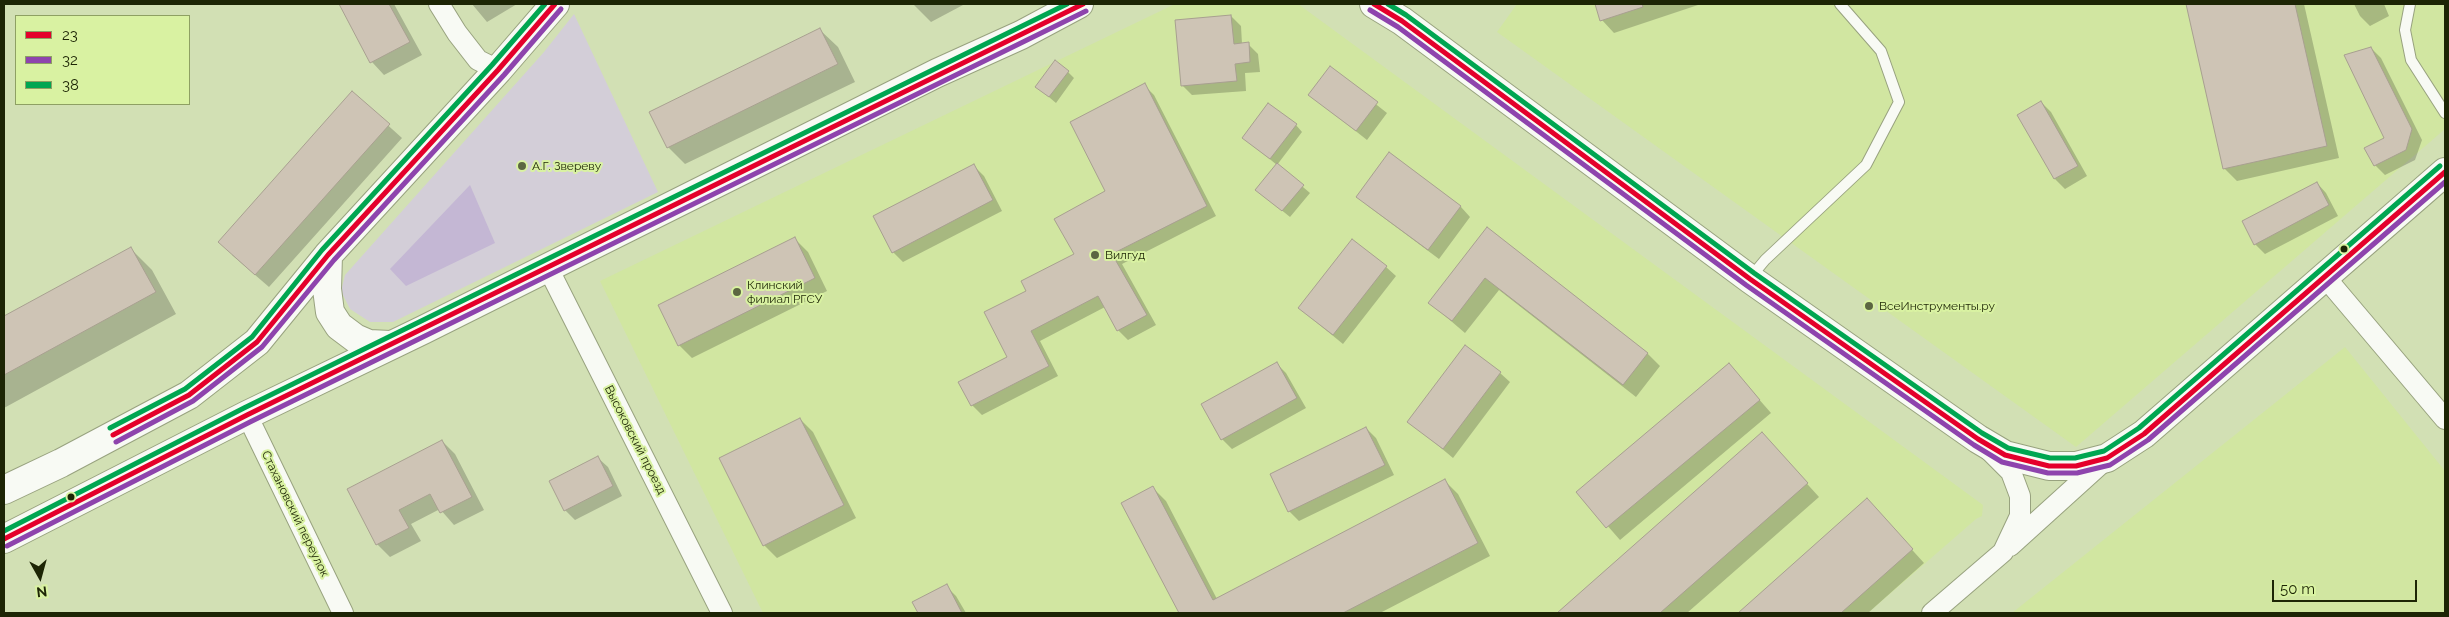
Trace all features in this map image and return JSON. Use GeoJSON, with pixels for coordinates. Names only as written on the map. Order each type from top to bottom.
{"type":"FeatureCollection","features":[{"type":"Feature","properties":{"kind":"main road"},"geometry":{"type":"LineString","coordinates":[[4,490],[61,463],[189,395],[257,342],[328,255],[498,70],[555,4]]}},
{"type":"Feature","properties":{"kind":"main road"},"geometry":{"type":"LineString","coordinates":[[1374,4],[1402,21],[1750,279],[1978,439],[2005,455],[2049,466],[2076,466],[2107,458],[2144,434],[2445,172]]}},
{"type":"Feature","properties":{"kind":"main road"},"geometry":{"type":"LineString","coordinates":[[4,539],[248,415],[1079,5]]}},
{"type":"Feature","properties":{"kind":"main road"},"geometry":{"type":"LineString","coordinates":[[328,255],[327,289],[330,312],[339,326],[355,338],[369,344],[390,345]]}},
{"type":"Feature","properties":{"kind":"street"},"geometry":{"type":"LineString","coordinates":[[439,4],[457,33],[478,60],[498,70]]}},
{"type":"Feature","properties":{"kind":"street","name":"Высоковский проезд"},"geometry":{"type":"LineString","coordinates":[[548,268],[722,613]]}},
{"type":"Feature","properties":{"kind":"street"},"geometry":{"type":"LineString","coordinates":[[2325,277],[2445,419]]}},
{"type":"Feature","properties":{"kind":"street","name":"Стахановский переулок"},"geometry":{"type":"LineString","coordinates":[[248,415],[343,613]]}},
{"type":"Feature","properties":{"kind":"street"},"geometry":{"type":"LineString","coordinates":[[1978,439],[2011,472],[2020,496],[2020,516],[2003,552]]}},
{"type":"Feature","properties":{"kind":"street"},"geometry":{"type":"LineString","coordinates":[[1932,613],[2107,458]]}},
{"type":"Feature","properties":{"kind":"lane"},"geometry":{"type":"LineString","coordinates":[[1750,279],[1765,260],[1866,165],[1899,102],[1881,51],[1840,4]]}},
{"type":"Feature","properties":{"kind":"lane"},"geometry":{"type":"LineString","coordinates":[[2410,4],[2405,30],[2410,60],[2445,113]]}},
{"type":"Feature","properties":{"kind":"shaded area"},"geometry":{"type":"Polygon","coordinates":[[[1175,4],[1298,4],[1983,505],[1982,516],[1976,519],[1868,613],[763,613],[600,281],[1175,4]]]}},
{"type":"Feature","properties":{"kind":"shaded area"},"geometry":{"type":"Polygon","coordinates":[[[1517,4],[2445,4],[2445,129],[2076,447],[1497,32],[1517,4]]]}},
{"type":"Feature","properties":{"kind":"shaded area"},"geometry":{"type":"Polygon","coordinates":[[[574,14],[658,192],[393,322],[370,322],[350,309],[341,291],[345,275],[544,52],[574,14]]]}},
{"type":"Feature","properties":{"kind":"shaded area"},"geometry":{"type":"Polygon","coordinates":[[[470,185],[495,243],[406,286],[390,269],[470,185]]]}},
{"type":"Feature","properties":{"kind":"shaded area"},"geometry":{"type":"Polygon","coordinates":[[[2345,347],[2445,471],[2445,613],[2012,613],[2345,347]]]}},
{"type":"Feature","properties":{"kind":"building"},"geometry":{"type":"Polygon","coordinates":[[[339,4],[389,4],[410,42],[370,63],[339,4]]]}},
{"type":"Feature","properties":{"kind":"building"},"geometry":{"type":"Polygon","coordinates":[[[1595,4],[1642,4],[1643,7],[1600,21],[1595,4]]]}},
{"type":"Feature","properties":{"kind":"building"},"geometry":{"type":"Polygon","coordinates":[[[2186,4],[2295,4],[2327,146],[2223,169],[2186,4]]]}},
{"type":"Feature","properties":{"kind":"building"},"geometry":{"type":"Polygon","coordinates":[[[1231,15],[1234,44],[1249,42],[1250,62],[1235,64],[1237,81],[1181,86],[1175,20],[1231,15]]]}},
{"type":"Feature","properties":{"kind":"building"},"geometry":{"type":"Polygon","coordinates":[[[820,28],[838,64],[667,148],[649,112],[820,28]]]}},
{"type":"Feature","properties":{"kind":"building"},"geometry":{"type":"Polygon","coordinates":[[[2371,47],[2412,129],[2406,150],[2374,166],[2364,148],[2384,138],[2344,55],[2371,47]]]}},
{"type":"Feature","properties":{"kind":"building"},"geometry":{"type":"Polygon","coordinates":[[[1055,60],[1069,71],[1049,97],[1035,87],[1055,60]]]}},
{"type":"Feature","properties":{"kind":"building"},"geometry":{"type":"Polygon","coordinates":[[[1330,66],[1378,102],[1356,131],[1308,95],[1330,66]]]}},
{"type":"Feature","properties":{"kind":"building"},"geometry":{"type":"Polygon","coordinates":[[[1145,83],[1207,206],[1112,254],[1147,315],[1117,331],[1098,296],[1031,331],[1049,366],[971,406],[958,382],[1007,357],[984,312],[1026,291],[1021,281],[1074,254],[1054,219],[1105,191],[1070,122],[1145,83]]]}},
{"type":"Feature","properties":{"kind":"building"},"geometry":{"type":"Polygon","coordinates":[[[352,91],[390,124],[255,275],[218,242],[352,91]]]}},
{"type":"Feature","properties":{"kind":"building"},"geometry":{"type":"Polygon","coordinates":[[[2041,101],[2078,166],[2054,179],[2017,115],[2041,101]]]}},
{"type":"Feature","properties":{"kind":"building"},"geometry":{"type":"Polygon","coordinates":[[[1268,103],[1297,124],[1270,159],[1242,138],[1268,103]]]}},
{"type":"Feature","properties":{"kind":"building"},"geometry":{"type":"Polygon","coordinates":[[[1389,152],[1461,206],[1428,250],[1356,197],[1389,152]]]}},
{"type":"Feature","properties":{"kind":"building"},"geometry":{"type":"Polygon","coordinates":[[[1277,163],[1304,185],[1282,211],[1255,190],[1277,163]]]}},
{"type":"Feature","properties":{"kind":"building"},"geometry":{"type":"Polygon","coordinates":[[[974,164],[993,200],[892,253],[873,216],[974,164]]]}},
{"type":"Feature","properties":{"kind":"building"},"geometry":{"type":"Polygon","coordinates":[[[2317,182],[2329,205],[2254,245],[2242,221],[2317,182]]]}},
{"type":"Feature","properties":{"kind":"building"},"geometry":{"type":"Polygon","coordinates":[[[1487,227],[1648,353],[1623,385],[1485,278],[1452,321],[1428,303],[1487,227]]]}},
{"type":"Feature","properties":{"kind":"building","name":"Клинский филиал РГСУ"},"geometry":{"type":"Polygon","coordinates":[[[795,237],[815,278],[678,346],[658,305],[795,237]]]}},
{"type":"Feature","properties":{"kind":"building"},"geometry":{"type":"Polygon","coordinates":[[[1352,239],[1387,266],[1333,335],[1298,308],[1352,239]]]}},
{"type":"Feature","properties":{"kind":"building"},"geometry":{"type":"Polygon","coordinates":[[[131,247],[156,292],[4,375],[4,316],[131,247]]]}},
{"type":"Feature","properties":{"kind":"building"},"geometry":{"type":"Polygon","coordinates":[[[1465,345],[1501,372],[1443,449],[1407,422],[1465,345]]]}},
{"type":"Feature","properties":{"kind":"building"},"geometry":{"type":"Polygon","coordinates":[[[1277,362],[1297,398],[1221,440],[1201,404],[1277,362]]]}},
{"type":"Feature","properties":{"kind":"building"},"geometry":{"type":"Polygon","coordinates":[[[1729,363],[1760,400],[1606,528],[1576,492],[1729,363]]]}},
{"type":"Feature","properties":{"kind":"building"},"geometry":{"type":"Polygon","coordinates":[[[800,418],[844,505],[763,546],[719,458],[800,418]]]}},
{"type":"Feature","properties":{"kind":"building"},"geometry":{"type":"Polygon","coordinates":[[[1366,427],[1385,465],[1288,512],[1270,474],[1366,427]]]}},
{"type":"Feature","properties":{"kind":"building"},"geometry":{"type":"Polygon","coordinates":[[[1762,432],[1808,483],[1660,613],[1557,613],[1762,432]]]}},
{"type":"Feature","properties":{"kind":"building"},"geometry":{"type":"Polygon","coordinates":[[[442,440],[472,497],[440,513],[430,494],[399,510],[409,528],[376,545],[347,489],[442,440]]]}},
{"type":"Feature","properties":{"kind":"building"},"geometry":{"type":"Polygon","coordinates":[[[598,456],[613,486],[564,511],[549,481],[598,456]]]}},
{"type":"Feature","properties":{"kind":"building"},"geometry":{"type":"Polygon","coordinates":[[[1445,479],[1478,543],[1343,613],[1179,613],[1121,503],[1153,486],[1213,600],[1445,479]]]}},
{"type":"Feature","properties":{"kind":"building"},"geometry":{"type":"Polygon","coordinates":[[[1867,498],[1913,549],[1841,613],[1738,613],[1867,498]]]}},
{"type":"Feature","properties":{"kind":"building"},"geometry":{"type":"Polygon","coordinates":[[[947,584],[962,613],[918,613],[912,602],[947,584]]]}},
{"type":"Feature","properties":{"kind":"transit line","name":"38"},"geometry":{"type":"LineString","coordinates":[[110,428],[185,389],[252,337],[322,250],[492,65],[545,4]]}},
{"type":"Feature","properties":{"kind":"transit line","name":"23"},"geometry":{"type":"LineString","coordinates":[[113,435],[189,395],[257,342],[328,255],[498,70],[555,4]]}},
{"type":"Feature","properties":{"kind":"transit line","name":"38"},"geometry":{"type":"LineString","coordinates":[[4,531],[244,408],[1067,4]]}},
{"type":"Feature","properties":{"kind":"transit line","name":"23"},"geometry":{"type":"LineString","coordinates":[[4,539],[247,415],[1083,4]]}},
{"type":"Feature","properties":{"kind":"transit line","name":"23"},"geometry":{"type":"LineString","coordinates":[[1374,4],[1402,21],[1750,279],[1978,439],[2005,455],[2049,466],[2076,466],[2107,458],[2144,434],[2445,172]]}},
{"type":"Feature","properties":{"kind":"transit line","name":"38"},"geometry":{"type":"LineString","coordinates":[[1388,4],[1406,15],[1754,273],[1982,433],[2008,448],[2050,458],[2075,458],[2104,451],[2139,428],[2440,166]]}},
{"type":"Feature","properties":{"kind":"transit line","name":"32"},"geometry":{"type":"LineString","coordinates":[[116,442],[193,401],[262,347],[334,260],[504,75],[561,9]]}},
{"type":"Feature","properties":{"kind":"transit line","name":"32"},"geometry":{"type":"LineString","coordinates":[[1370,10],[1398,27],[1746,285],[1974,445],[2002,462],[2048,473],[2077,473],[2110,465],[2148,440],[2445,182]]}},
{"type":"Feature","properties":{"kind":"transit line","name":"32"},"geometry":{"type":"LineString","coordinates":[[7,546],[250,422],[1086,11]]}},
{"type":"Feature","properties":{"kind":"place","name":"А.Г. Звереву"},"geometry":{"type":"Point","coordinates":[522,166]}},
{"type":"Feature","properties":{"kind":"place","name":"Вилгуд"},"geometry":{"type":"Point","coordinates":[1095,255]}},
{"type":"Feature","properties":{"kind":"place","name":"Клинский филиал РГСУ"},"geometry":{"type":"Point","coordinates":[737,292]}},
{"type":"Feature","properties":{"kind":"place","name":"ВсеИнструменты.ру"},"geometry":{"type":"Point","coordinates":[1869,306]}}]}
